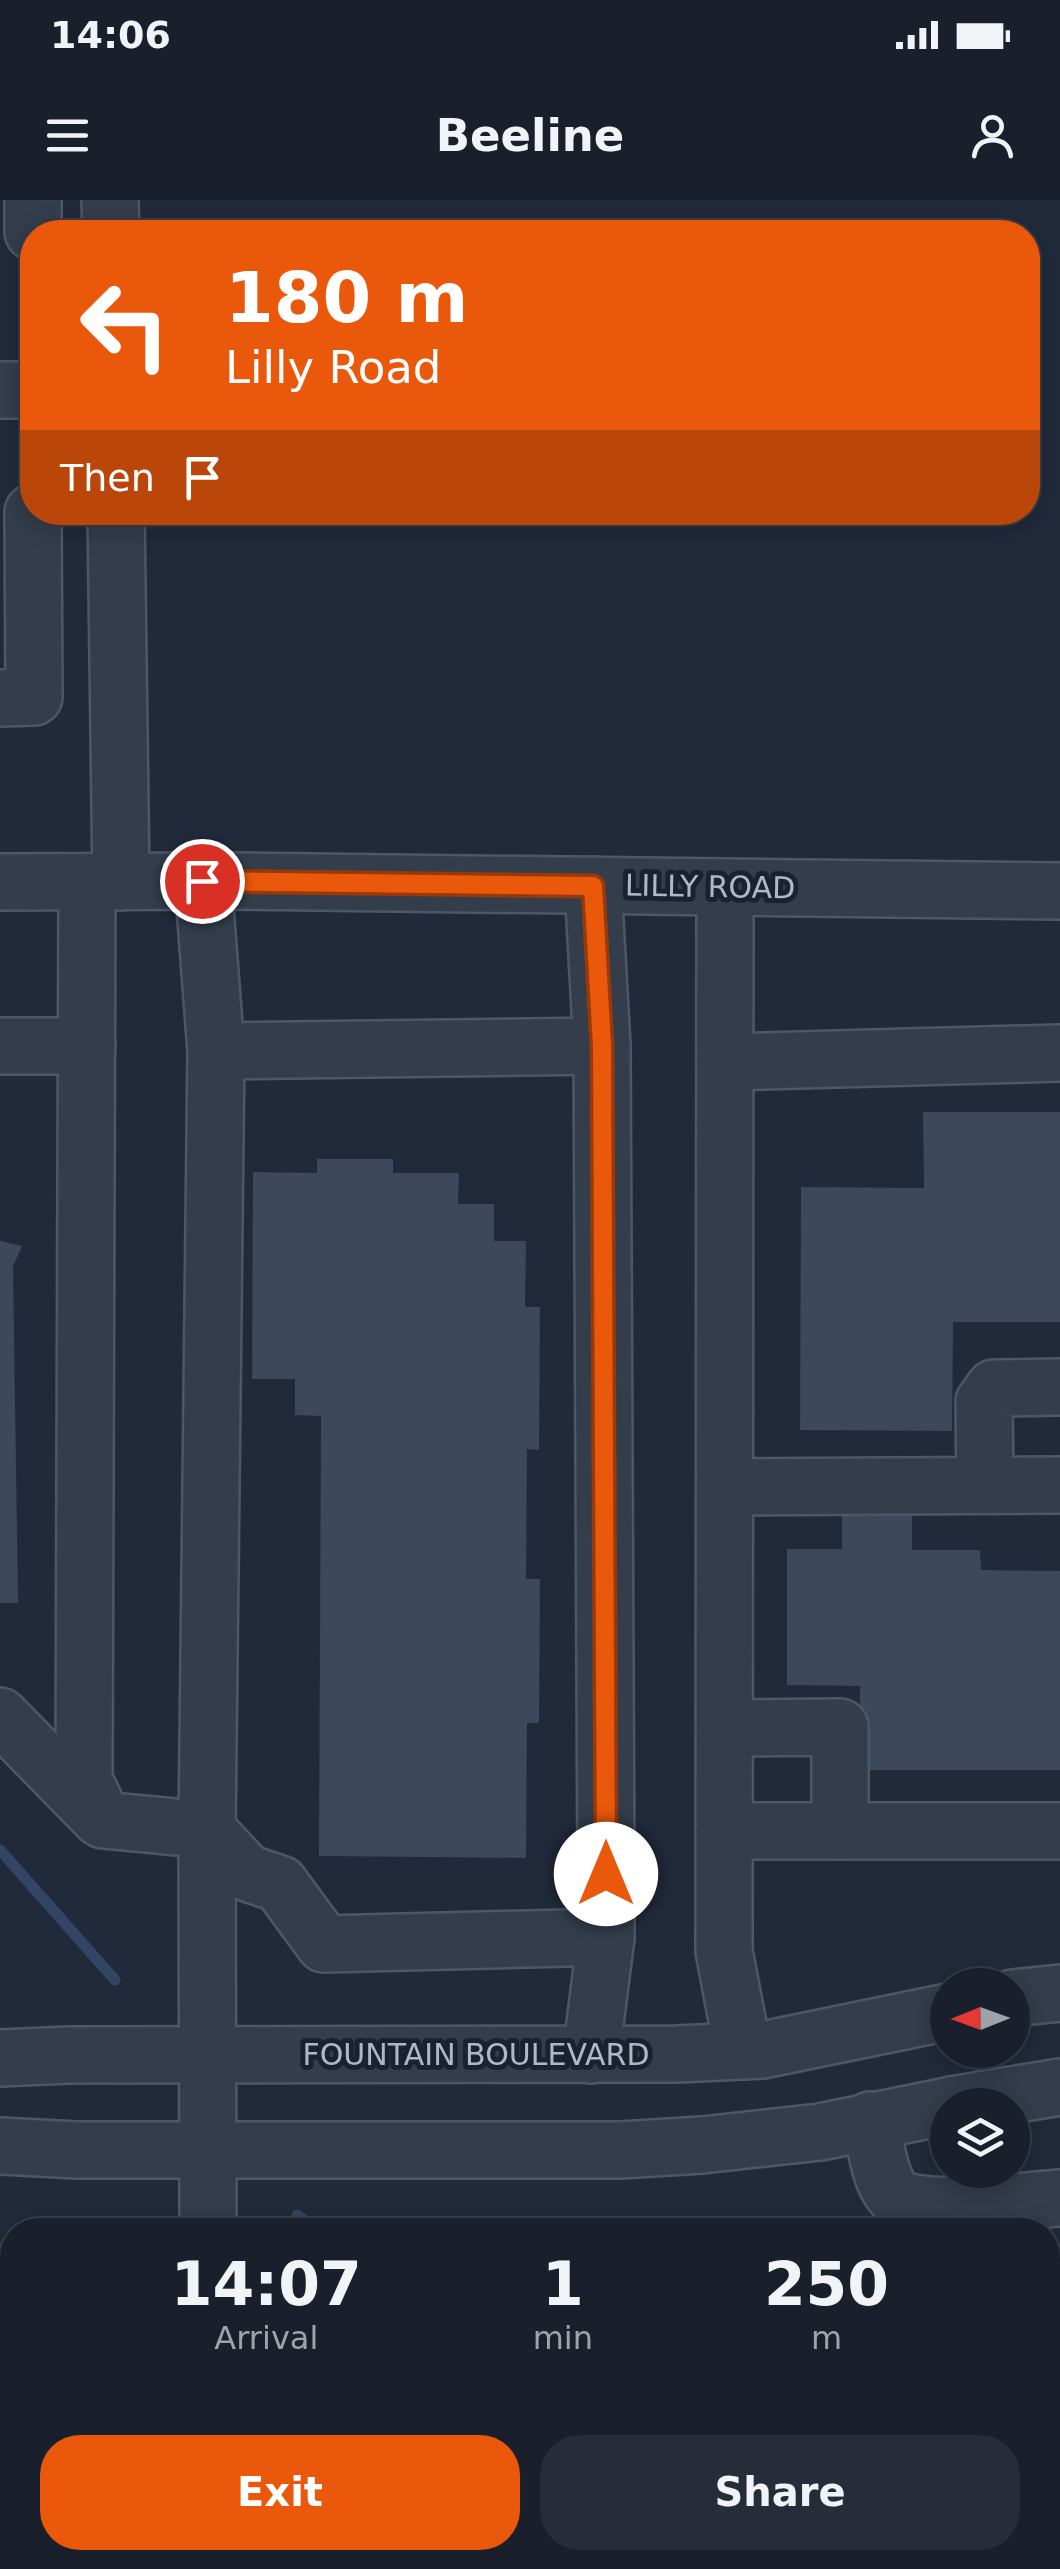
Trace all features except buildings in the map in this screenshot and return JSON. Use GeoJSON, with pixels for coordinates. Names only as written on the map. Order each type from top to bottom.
{"type":"FeatureCollection","features":[{"type":"Feature","properties":{"kind":"street"},"geometry":{"type":"LineString","coordinates":[[0,698],[34,698],[33,525]]}},
{"type":"Feature","properties":{"kind":"street"},"geometry":{"type":"LineString","coordinates":[[102,1820],[84,1780],[87,1046],[104,882],[116,525]]}},
{"type":"Feature","properties":{"kind":"street"},"geometry":{"type":"LineString","coordinates":[[202,881],[216,1051],[207,1830],[208,2218]]}},
{"type":"Feature","properties":{"kind":"street","name":"LILLY ROAD"},"geometry":{"type":"LineString","coordinates":[[0,882],[1060,890]]}},
{"type":"Feature","properties":{"kind":"street"},"geometry":{"type":"LineString","coordinates":[[592,2055],[606,1937],[602,1046],[593,886]]}},
{"type":"Feature","properties":{"kind":"street"},"geometry":{"type":"LineString","coordinates":[[726,887],[724,1951],[743,2050]]}},
{"type":"Feature","properties":{"kind":"street"},"geometry":{"type":"LineString","coordinates":[[0,1046],[87,1046]]}},
{"type":"Feature","properties":{"kind":"street"},"geometry":{"type":"LineString","coordinates":[[216,1051],[602,1046]]}},
{"type":"Feature","properties":{"kind":"street"},"geometry":{"type":"LineString","coordinates":[[725,1062],[1060,1053]]}},
{"type":"Feature","properties":{"kind":"street"},"geometry":{"type":"LineString","coordinates":[[985,1485],[984,1402],[994,1388],[1060,1387]]}},
{"type":"Feature","properties":{"kind":"street"},"geometry":{"type":"LineString","coordinates":[[725,1486],[1060,1485]]}},
{"type":"Feature","properties":{"kind":"street"},"geometry":{"type":"LineString","coordinates":[[0,1716],[102,1820],[207,1830],[247,1873],[280,1884],[324,1944],[606,1937]]}},
{"type":"Feature","properties":{"kind":"street"},"geometry":{"type":"LineString","coordinates":[[724,1728],[840,1727],[840,1831]]}},
{"type":"Feature","properties":{"kind":"street"},"geometry":{"type":"LineString","coordinates":[[724,1831],[1060,1831]]}},
{"type":"Feature","properties":{"kind":"street"},"geometry":{"type":"LineString","coordinates":[[1030,1996],[1060,1994]]}},
{"type":"Feature","properties":{"kind":"street","name":"FOUNTAIN BOULEVARD"},"geometry":{"type":"LineString","coordinates":[[0,2058],[69,2054],[592,2055],[743,2050],[930,2016]]}},
{"type":"Feature","properties":{"kind":"street"},"geometry":{"type":"LineString","coordinates":[[1030,2092],[1060,2087]]}},
{"type":"Feature","properties":{"kind":"street"},"geometry":{"type":"LineString","coordinates":[[0,2146],[620,2150],[820,2132],[930,2109]]}},
{"type":"Feature","properties":{"kind":"street"},"geometry":{"type":"LineString","coordinates":[[870,2120],[885,2180],[895,2197],[914,2205],[1060,2198]]}},
{"type":"Feature","properties":{"kind":"waterway"},"geometry":{"type":"LineString","coordinates":[[0,1850],[115,1980]]}},
{"type":"Feature","properties":{"kind":"waterway"},"geometry":{"type":"LineString","coordinates":[[297,2215],[301,2218]]}},
{"type":"Feature","properties":{"kind":"route"},"geometry":{"type":"LineString","coordinates":[[202,881],[593,886],[602,1046],[606,1874]]}}]}
